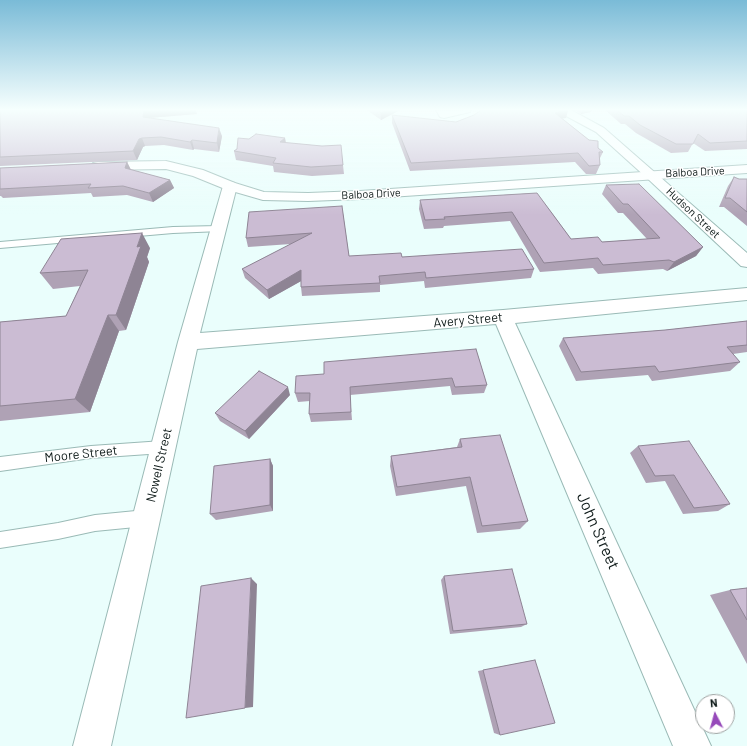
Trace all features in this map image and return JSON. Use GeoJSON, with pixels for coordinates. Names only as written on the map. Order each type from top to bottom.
{"type":"FeatureCollection","features":[{"type":"Feature","properties":{"kind":"street","name":"Hudson Street"},"geometry":{"type":"LineString","coordinates":[[617,145],[747,262]]}},
{"type":"Feature","properties":{"kind":"street","name":"Balboa Drive"},"geometry":{"type":"LineString","coordinates":[[83,167],[121,165],[166,166],[198,173],[230,186],[263,196],[308,197],[368,195],[747,169]]}},
{"type":"Feature","properties":{"kind":"street","name":"Nowell Street"},"geometry":{"type":"LineString","coordinates":[[92,746],[188,342],[230,186]]}},
{"type":"Feature","properties":{"kind":"street","name":"Avery Street"},"geometry":{"type":"LineString","coordinates":[[188,342],[503,317],[747,294]]}},
{"type":"Feature","properties":{"kind":"street","name":"John Street"},"geometry":{"type":"LineString","coordinates":[[503,317],[692,746]]}},
{"type":"Feature","properties":{"kind":"lane"},"geometry":{"type":"LineString","coordinates":[[0,245],[173,230],[218,229]]}},
{"type":"Feature","properties":{"kind":"lane","name":"Moore Street"},"geometry":{"type":"LineString","coordinates":[[0,464],[91,452],[163,447]]}},
{"type":"Feature","properties":{"kind":"lane"},"geometry":{"type":"LineString","coordinates":[[0,540],[58,531],[95,523],[146,518]]}},
{"type":"Feature","properties":{"kind":"building"},"geometry":{"type":"Polygon","coordinates":[[[0,145],[136,145],[133,151],[0,157],[0,145]]]}},
{"type":"Feature","properties":{"kind":"building"},"geometry":{"type":"Polygon","coordinates":[[[237,145],[341,145],[343,165],[311,167],[273,163],[276,158],[234,151],[237,149],[237,145]]]}},
{"type":"Feature","properties":{"kind":"building"},"geometry":{"type":"Polygon","coordinates":[[[404,145],[598,145],[598,148],[603,152],[599,152],[600,165],[589,166],[578,153],[411,163],[404,145]]]}},
{"type":"Feature","properties":{"kind":"building"},"geometry":{"type":"Polygon","coordinates":[[[127,162],[125,168],[170,180],[149,193],[123,186],[88,188],[91,184],[0,189],[0,168],[127,162]]]}},
{"type":"Feature","properties":{"kind":"building"},"geometry":{"type":"Polygon","coordinates":[[[734,177],[739,179],[747,179],[747,212],[730,198],[725,198],[734,177]]]}},
{"type":"Feature","properties":{"kind":"building"},"geometry":{"type":"Polygon","coordinates":[[[639,184],[703,247],[674,262],[669,260],[603,265],[598,258],[544,263],[512,212],[444,217],[445,219],[425,220],[420,200],[537,193],[571,239],[598,237],[602,242],[660,238],[628,204],[623,204],[606,185],[639,184]]]}},
{"type":"Feature","properties":{"kind":"building"},"geometry":{"type":"Polygon","coordinates":[[[342,206],[349,256],[401,253],[402,257],[522,249],[534,269],[426,278],[425,272],[379,276],[380,283],[301,287],[301,270],[267,290],[242,269],[312,233],[246,238],[249,212],[342,206]]]}},
{"type":"Feature","properties":{"kind":"building"},"geometry":{"type":"Polygon","coordinates":[[[142,233],[137,247],[141,246],[116,315],[108,315],[75,399],[0,406],[0,322],[66,316],[88,270],[40,273],[61,239],[142,233]]]}},
{"type":"Feature","properties":{"kind":"building"},"geometry":{"type":"Polygon","coordinates":[[[747,321],[747,345],[727,347],[740,362],[659,372],[655,366],[581,372],[563,338],[665,330],[747,321]]]}},
{"type":"Feature","properties":{"kind":"building"},"geometry":{"type":"Polygon","coordinates":[[[476,349],[487,385],[455,387],[452,378],[350,387],[351,412],[309,414],[310,393],[295,393],[296,376],[324,374],[324,362],[476,349]]]}},
{"type":"Feature","properties":{"kind":"building"},"geometry":{"type":"Polygon","coordinates":[[[259,371],[288,387],[245,431],[215,413],[259,371]]]}},
{"type":"Feature","properties":{"kind":"building"},"geometry":{"type":"Polygon","coordinates":[[[500,435],[528,521],[482,526],[470,477],[397,487],[391,456],[462,447],[460,439],[500,435]]]}},
{"type":"Feature","properties":{"kind":"building"},"geometry":{"type":"Polygon","coordinates":[[[689,441],[730,504],[694,508],[674,475],[655,476],[638,446],[689,441]]]}},
{"type":"Feature","properties":{"kind":"building"},"geometry":{"type":"Polygon","coordinates":[[[270,459],[270,505],[210,514],[214,466],[270,459]]]}},
{"type":"Feature","properties":{"kind":"building"},"geometry":{"type":"Polygon","coordinates":[[[512,569],[527,624],[453,631],[444,576],[512,569]]]}},
{"type":"Feature","properties":{"kind":"building"},"geometry":{"type":"Polygon","coordinates":[[[251,578],[245,708],[186,718],[201,586],[251,578]]]}},
{"type":"Feature","properties":{"kind":"building"},"geometry":{"type":"Polygon","coordinates":[[[747,588],[747,620],[730,590],[747,588]]]}},
{"type":"Feature","properties":{"kind":"building"},"geometry":{"type":"Polygon","coordinates":[[[535,660],[555,723],[500,735],[483,670],[535,660]]]}}]}
